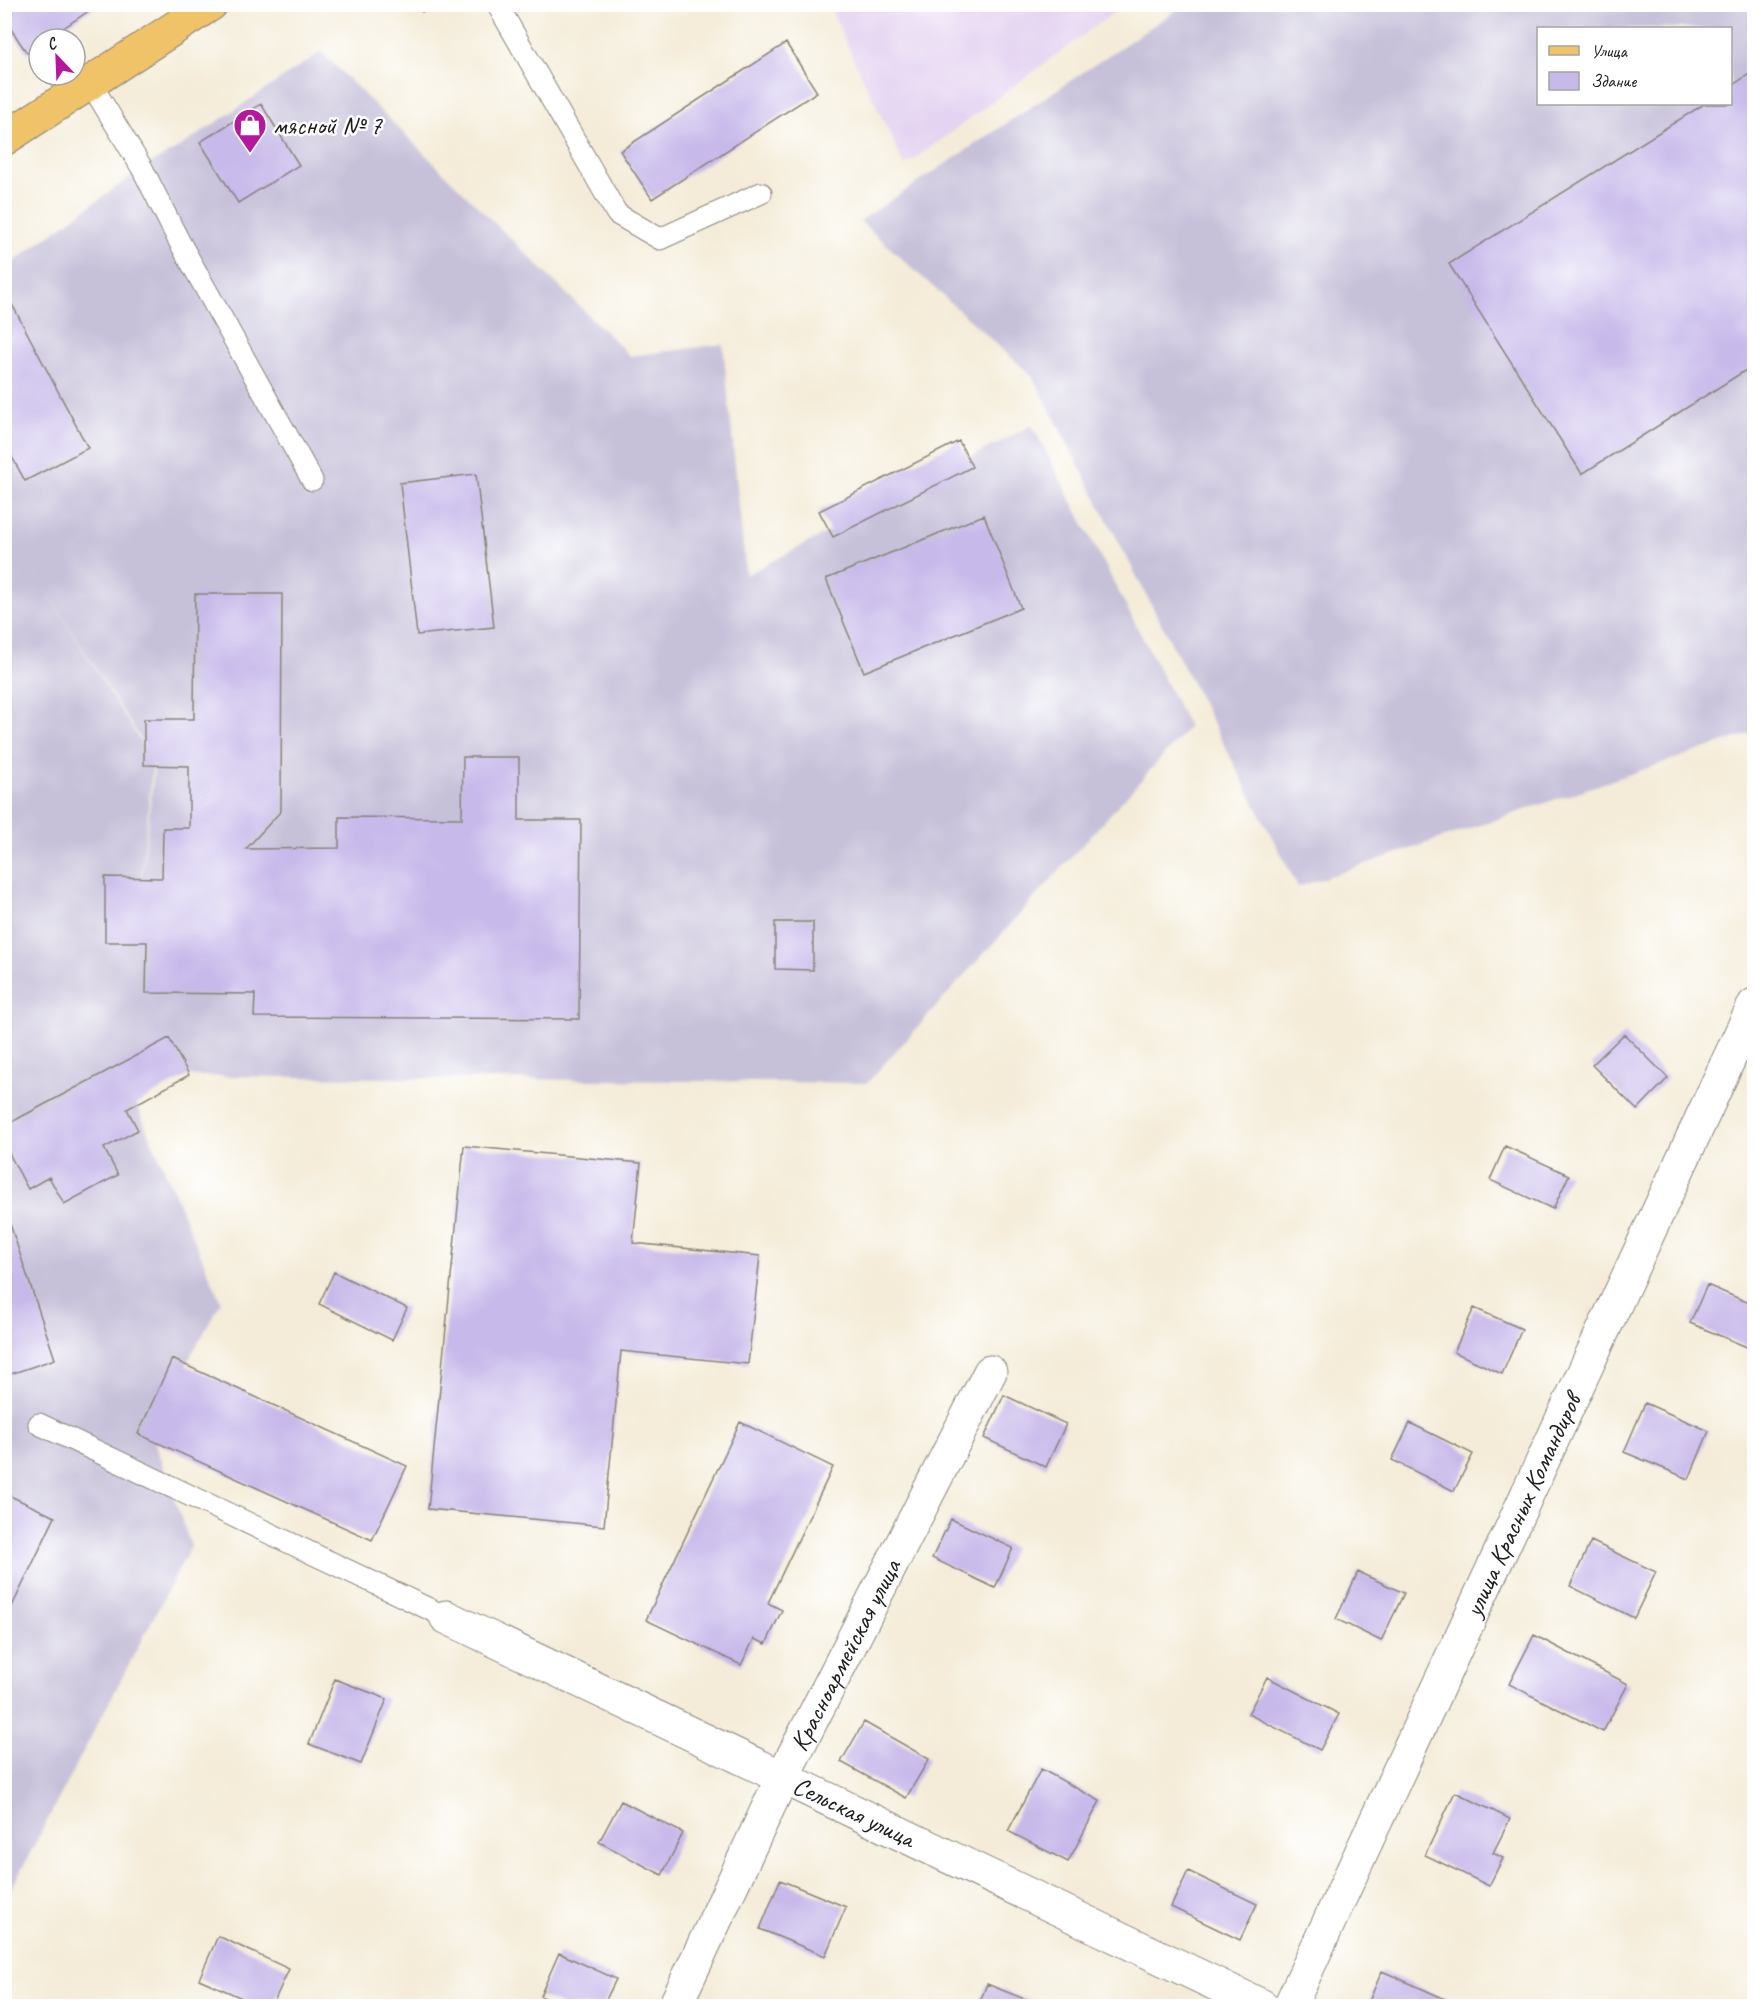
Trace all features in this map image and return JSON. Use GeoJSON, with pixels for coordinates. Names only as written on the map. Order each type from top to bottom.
{"type":"FeatureCollection","features":[{"type":"Feature","properties":{"kind":"main road"},"geometry":{"type":"LineString","coordinates":[[4,139],[211,4]]}},
{"type":"Feature","properties":{"kind":"street","name":"улица Красных Командиров"},"geometry":{"type":"LineString","coordinates":[[1290,2007],[1755,1005]]}},
{"type":"Feature","properties":{"kind":"street","name":"Красноармейская улица"},"geometry":{"type":"LineString","coordinates":[[675,2007],[782,1778],[990,1372]]}},
{"type":"Feature","properties":{"kind":"street","name":"Сельская улица"},"geometry":{"type":"LineString","coordinates":[[446,1617],[1262,2007]]}},
{"type":"Feature","properties":{"kind":"lane"},"geometry":{"type":"LineString","coordinates":[[497,4],[617,214],[660,239],[761,193]]}},
{"type":"Feature","properties":{"kind":"lane"},"geometry":{"type":"LineString","coordinates":[[91,84],[142,168],[185,251],[312,480]]}},
{"type":"Feature","properties":{"kind":"lane"},"geometry":{"type":"LineString","coordinates":[[39,1424],[446,1617]]}},
{"type":"Feature","properties":{"kind":"shaded area"},"geometry":{"type":"Polygon","coordinates":[[[843,5],[1124,5],[905,166],[832,13],[843,5]]]}},
{"type":"Feature","properties":{"kind":"shaded area"},"geometry":{"type":"Polygon","coordinates":[[[1184,5],[1754,5],[1754,732],[1298,887],[1033,377],[860,221],[1184,5]]]}},
{"type":"Feature","properties":{"kind":"shaded area"},"geometry":{"type":"Polygon","coordinates":[[[321,52],[630,356],[723,344],[746,575],[1032,425],[1189,727],[867,1083],[194,1076],[120,1066],[221,1302],[150,1429],[191,1546],[5,1901],[5,268],[142,168],[175,150],[321,52]],[[30,565],[153,762],[134,945],[155,762],[30,565]]]}},
{"type":"Feature","properties":{"kind":"building"},"geometry":{"type":"Polygon","coordinates":[[[4,4],[99,4],[65,27],[27,27],[27,53],[4,19],[4,4]]]}},
{"type":"Feature","properties":{"kind":"building"},"geometry":{"type":"Polygon","coordinates":[[[417,4],[433,4],[422,12],[417,4]]]}},
{"type":"Feature","properties":{"kind":"building"},"geometry":{"type":"Polygon","coordinates":[[[786,43],[817,92],[652,199],[620,151],[786,43]]]}},
{"type":"Feature","properties":{"kind":"building"},"geometry":{"type":"Polygon","coordinates":[[[1754,71],[1754,365],[1582,474],[1449,264],[1702,105],[1732,105],[1732,86],[1754,71]]]}},
{"type":"Feature","properties":{"kind":"building","name":"мясной № 7"},"geometry":{"type":"Polygon","coordinates":[[[261,104],[299,165],[238,203],[200,142],[261,104]]]}},
{"type":"Feature","properties":{"kind":"building"},"geometry":{"type":"Polygon","coordinates":[[[4,289],[88,448],[25,481],[4,442],[4,289]]]}},
{"type":"Feature","properties":{"kind":"building"},"geometry":{"type":"Polygon","coordinates":[[[959,441],[972,467],[833,537],[819,511],[959,441]]]}},
{"type":"Feature","properties":{"kind":"building"},"geometry":{"type":"Polygon","coordinates":[[[476,474],[494,627],[417,635],[400,483],[476,474]]]}},
{"type":"Feature","properties":{"kind":"building"},"geometry":{"type":"Polygon","coordinates":[[[984,515],[1021,608],[864,672],[826,579],[984,515]]]}},
{"type":"Feature","properties":{"kind":"building"},"geometry":{"type":"Polygon","coordinates":[[[195,594],[282,594],[281,811],[246,849],[339,848],[339,817],[462,818],[463,757],[519,757],[519,820],[581,820],[579,1019],[254,1017],[255,994],[146,993],[147,942],[105,942],[105,877],[162,878],[163,828],[189,828],[189,766],[144,765],[144,719],[194,719],[195,594]]]}},
{"type":"Feature","properties":{"kind":"building"},"geometry":{"type":"Polygon","coordinates":[[[775,922],[813,922],[813,970],[775,969],[775,922]]]}},
{"type":"Feature","properties":{"kind":"building"},"geometry":{"type":"Polygon","coordinates":[[[1624,1034],[1668,1078],[1637,1110],[1592,1065],[1624,1034]]]}},
{"type":"Feature","properties":{"kind":"building"},"geometry":{"type":"Polygon","coordinates":[[[169,1038],[189,1075],[127,1109],[138,1130],[104,1148],[118,1175],[64,1204],[49,1177],[28,1189],[4,1144],[4,1126],[169,1038]]]}},
{"type":"Feature","properties":{"kind":"building"},"geometry":{"type":"Polygon","coordinates":[[[464,1146],[641,1163],[633,1243],[760,1256],[748,1364],[621,1351],[604,1526],[428,1509],[464,1146]]]}},
{"type":"Feature","properties":{"kind":"building"},"geometry":{"type":"Polygon","coordinates":[[[1505,1146],[1569,1175],[1553,1209],[1490,1180],[1505,1146]]]}},
{"type":"Feature","properties":{"kind":"building"},"geometry":{"type":"Polygon","coordinates":[[[10,1224],[55,1359],[5,1376],[5,1226],[10,1224]]]}},
{"type":"Feature","properties":{"kind":"building"},"geometry":{"type":"Polygon","coordinates":[[[334,1272],[407,1308],[392,1340],[319,1304],[334,1272]]]}},
{"type":"Feature","properties":{"kind":"building"},"geometry":{"type":"Polygon","coordinates":[[[1707,1285],[1754,1305],[1754,1350],[1690,1323],[1707,1285]]]}},
{"type":"Feature","properties":{"kind":"building"},"geometry":{"type":"Polygon","coordinates":[[[1474,1308],[1522,1329],[1502,1374],[1454,1352],[1474,1308]]]}},
{"type":"Feature","properties":{"kind":"building"},"geometry":{"type":"Polygon","coordinates":[[[172,1359],[407,1466],[372,1540],[138,1434],[172,1359]]]}},
{"type":"Feature","properties":{"kind":"building"},"geometry":{"type":"Polygon","coordinates":[[[1004,1395],[1066,1424],[1046,1467],[984,1438],[1004,1395]]]}},
{"type":"Feature","properties":{"kind":"building"},"geometry":{"type":"Polygon","coordinates":[[[1645,1403],[1709,1431],[1689,1479],[1624,1452],[1645,1403]]]}},
{"type":"Feature","properties":{"kind":"building"},"geometry":{"type":"Polygon","coordinates":[[[740,1422],[833,1467],[768,1603],[782,1610],[766,1644],[754,1639],[741,1665],[646,1620],[740,1422]]]}},
{"type":"Feature","properties":{"kind":"building"},"geometry":{"type":"Polygon","coordinates":[[[1410,1423],[1473,1454],[1454,1491],[1392,1460],[1410,1423]]]}},
{"type":"Feature","properties":{"kind":"building"},"geometry":{"type":"Polygon","coordinates":[[[4,1493],[55,1517],[4,1623],[4,1493]]]}},
{"type":"Feature","properties":{"kind":"building"},"geometry":{"type":"Polygon","coordinates":[[[951,1519],[1013,1548],[995,1588],[932,1558],[951,1519]]]}},
{"type":"Feature","properties":{"kind":"building"},"geometry":{"type":"Polygon","coordinates":[[[1591,1541],[1656,1572],[1634,1618],[1570,1586],[1591,1541]]]}},
{"type":"Feature","properties":{"kind":"building"},"geometry":{"type":"Polygon","coordinates":[[[1358,1572],[1404,1593],[1381,1641],[1336,1619],[1358,1572]]]}},
{"type":"Feature","properties":{"kind":"building"},"geometry":{"type":"Polygon","coordinates":[[[1534,1635],[1628,1684],[1603,1732],[1509,1684],[1534,1635]]]}},
{"type":"Feature","properties":{"kind":"building"},"geometry":{"type":"Polygon","coordinates":[[[1267,1677],[1339,1714],[1320,1750],[1248,1714],[1267,1677]]]}},
{"type":"Feature","properties":{"kind":"building"},"geometry":{"type":"Polygon","coordinates":[[[335,1679],[387,1699],[361,1764],[309,1744],[335,1679]]]}},
{"type":"Feature","properties":{"kind":"building"},"geometry":{"type":"Polygon","coordinates":[[[864,1722],[929,1759],[906,1798],[841,1762],[864,1722]]]}},
{"type":"Feature","properties":{"kind":"building"},"geometry":{"type":"Polygon","coordinates":[[[1041,1769],[1100,1801],[1068,1862],[1008,1831],[1041,1769]]]}},
{"type":"Feature","properties":{"kind":"building"},"geometry":{"type":"Polygon","coordinates":[[[1455,1792],[1510,1819],[1493,1853],[1503,1858],[1489,1886],[1425,1855],[1455,1792]]]}},
{"type":"Feature","properties":{"kind":"building"},"geometry":{"type":"Polygon","coordinates":[[[621,1801],[683,1833],[662,1875],[599,1842],[621,1801]]]}},
{"type":"Feature","properties":{"kind":"building"},"geometry":{"type":"Polygon","coordinates":[[[1188,1871],[1257,1904],[1240,1940],[1171,1907],[1188,1871]]]}},
{"type":"Feature","properties":{"kind":"building"},"geometry":{"type":"Polygon","coordinates":[[[780,1880],[846,1907],[825,1956],[760,1929],[780,1880]]]}},
{"type":"Feature","properties":{"kind":"building"},"geometry":{"type":"Polygon","coordinates":[[[218,1936],[289,1969],[272,2006],[260,2006],[199,1979],[218,1936]]]}},
{"type":"Feature","properties":{"kind":"building"},"geometry":{"type":"Polygon","coordinates":[[[559,1953],[616,1979],[603,2006],[563,2006],[540,1996],[559,1953]]]}},
{"type":"Feature","properties":{"kind":"building"},"geometry":{"type":"Polygon","coordinates":[[[1382,1971],[1461,2006],[1367,2006],[1382,1971]]]}},
{"type":"Feature","properties":{"kind":"building"},"geometry":{"type":"Polygon","coordinates":[[[987,1984],[1042,2006],[978,2006],[987,1984]]]}},
{"type":"Feature","properties":{"kind":"place","name":"мясной № 7"},"geometry":{"type":"Point","coordinates":[250,154]}}]}
